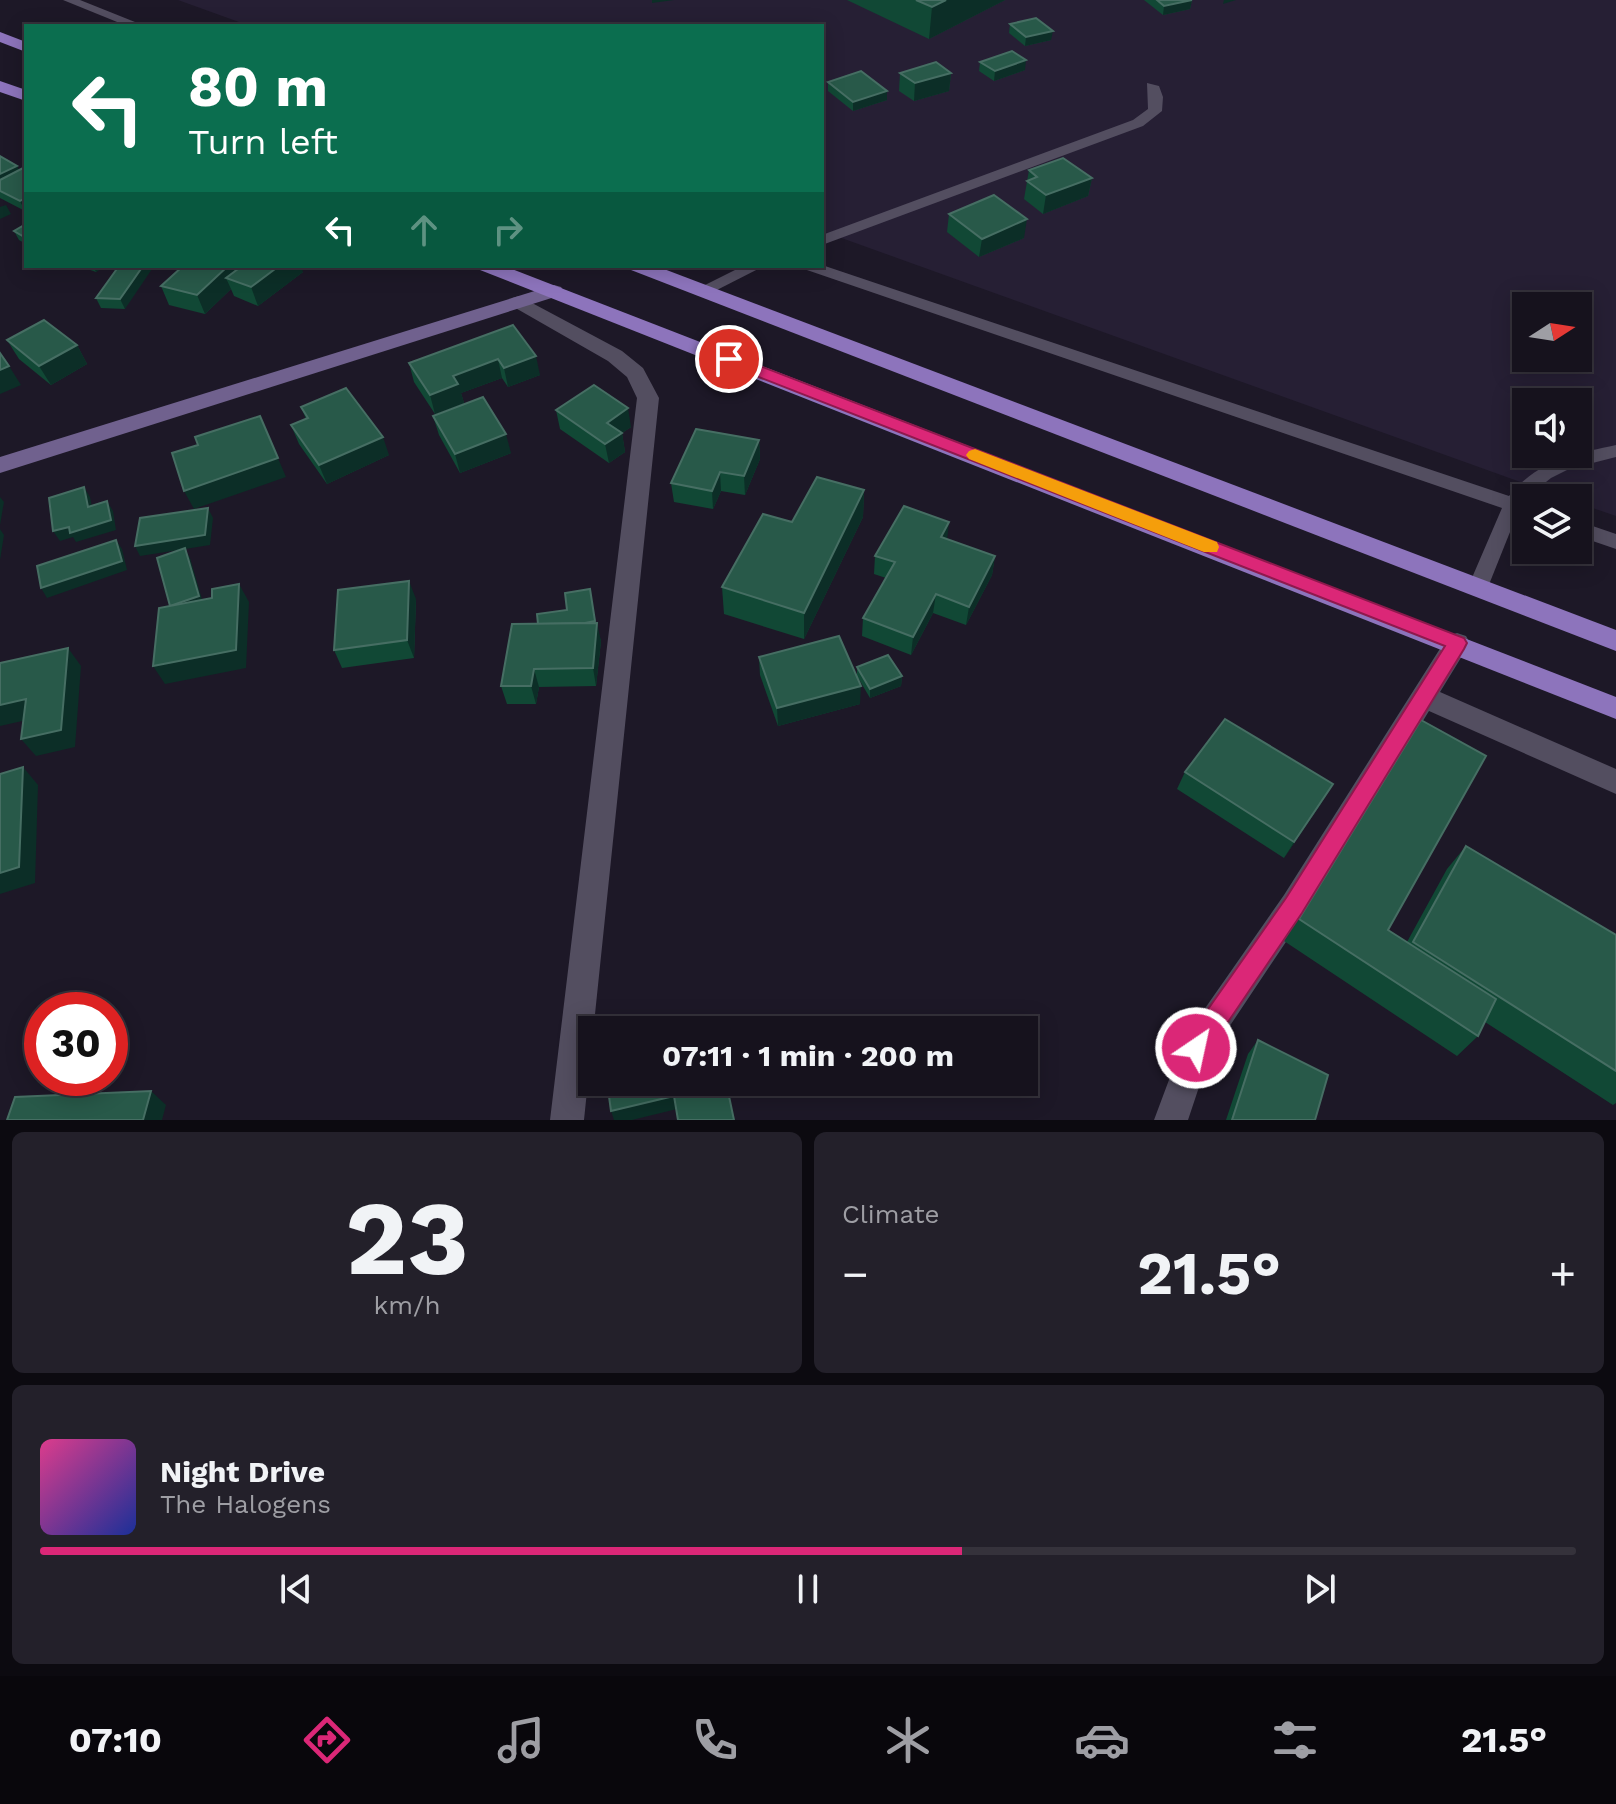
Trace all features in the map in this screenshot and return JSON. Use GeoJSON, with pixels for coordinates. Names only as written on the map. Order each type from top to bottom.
{"type":"FeatureCollection","features":[{"type":"Feature","properties":{"kind":"main road"},"geometry":{"type":"LineString","coordinates":[[0,37],[24,46]]}},
{"type":"Feature","properties":{"kind":"main road"},"geometry":{"type":"LineString","coordinates":[[0,86],[24,95]]}},
{"type":"Feature","properties":{"kind":"main road"},"geometry":{"type":"LineString","coordinates":[[492,268],[1457,643],[1616,708]]}},
{"type":"Feature","properties":{"kind":"main road"},"geometry":{"type":"LineString","coordinates":[[644,268],[1616,641]]}},
{"type":"Feature","properties":{"kind":"street"},"geometry":{"type":"LineString","coordinates":[[0,465],[554,291]]}},
{"type":"Feature","properties":{"kind":"street"},"geometry":{"type":"LineString","coordinates":[[519,302],[615,356],[636,373],[648,398],[567,1120]]}},
{"type":"Feature","properties":{"kind":"street"},"geometry":{"type":"LineString","coordinates":[[1171,1120],[1196,1048],[1294,905],[1457,643]]}},
{"type":"Feature","properties":{"kind":"street"},"geometry":{"type":"LineString","coordinates":[[1424,697],[1616,782]]}},
{"type":"Feature","properties":{"kind":"lane"},"geometry":{"type":"LineString","coordinates":[[69,0],[134,24]]}},
{"type":"Feature","properties":{"kind":"lane"},"geometry":{"type":"LineString","coordinates":[[824,239],[1138,123],[1155,111],[1156,97],[1152,86]]}},
{"type":"Feature","properties":{"kind":"lane"},"geometry":{"type":"LineString","coordinates":[[705,289],[752,268]]}},
{"type":"Feature","properties":{"kind":"lane"},"geometry":{"type":"LineString","coordinates":[[816,268],[1512,504]]}},
{"type":"Feature","properties":{"kind":"lane"},"geometry":{"type":"LineString","coordinates":[[1530,484],[1561,464],[1616,451]]}},
{"type":"Feature","properties":{"kind":"lane"},"geometry":{"type":"LineString","coordinates":[[1478,587],[1512,520]]}},
{"type":"Feature","properties":{"kind":"lane"},"geometry":{"type":"LineString","coordinates":[[1592,533],[1616,542]]}},
{"type":"Feature","properties":{"kind":"shaded area"},"geometry":{"type":"Polygon","coordinates":[[[178,0],[1616,0],[1616,516],[1592,508],[1592,484],[1526,484],[824,232],[824,24],[244,24],[178,0]]]}},
{"type":"Feature","properties":{"kind":"building"},"geometry":{"type":"Polygon","coordinates":[[[916,0],[946,0],[932,7],[916,0]]]}},
{"type":"Feature","properties":{"kind":"building"},"geometry":{"type":"Polygon","coordinates":[[[1157,0],[1192,0],[1164,6],[1157,0]]]}},
{"type":"Feature","properties":{"kind":"building"},"geometry":{"type":"Polygon","coordinates":[[[1036,18],[1053,31],[1026,37],[1010,24],[1036,18]]]}},
{"type":"Feature","properties":{"kind":"building"},"geometry":{"type":"Polygon","coordinates":[[[1012,51],[1026,60],[995,71],[980,62],[1012,51]]]}},
{"type":"Feature","properties":{"kind":"building"},"geometry":{"type":"Polygon","coordinates":[[[936,62],[951,73],[915,83],[900,73],[936,62]]]}},
{"type":"Feature","properties":{"kind":"building"},"geometry":{"type":"Polygon","coordinates":[[[861,71],[887,91],[853,102],[828,82],[861,71]]]}},
{"type":"Feature","properties":{"kind":"building"},"geometry":{"type":"Polygon","coordinates":[[[0,156],[17,166],[0,174],[0,156]]]}},
{"type":"Feature","properties":{"kind":"building"},"geometry":{"type":"Polygon","coordinates":[[[1063,158],[1092,178],[1046,195],[1027,181],[1037,177],[1029,170],[1063,158]]]}},
{"type":"Feature","properties":{"kind":"building"},"geometry":{"type":"Polygon","coordinates":[[[24,168],[24,199],[20,201],[0,191],[0,180],[24,168]]]}},
{"type":"Feature","properties":{"kind":"building"},"geometry":{"type":"Polygon","coordinates":[[[994,195],[1027,219],[982,239],[949,214],[994,195]]]}},
{"type":"Feature","properties":{"kind":"building"},"geometry":{"type":"Polygon","coordinates":[[[24,225],[24,237],[14,231],[24,225]]]}},
{"type":"Feature","properties":{"kind":"building"},"geometry":{"type":"Polygon","coordinates":[[[118,268],[142,268],[120,299],[96,298],[118,268]]]}},
{"type":"Feature","properties":{"kind":"building"},"geometry":{"type":"Polygon","coordinates":[[[181,268],[226,268],[197,295],[161,286],[181,268]]]}},
{"type":"Feature","properties":{"kind":"building"},"geometry":{"type":"Polygon","coordinates":[[[239,268],[276,268],[251,287],[226,278],[239,268]]]}},
{"type":"Feature","properties":{"kind":"building"},"geometry":{"type":"Polygon","coordinates":[[[44,320],[77,345],[39,366],[7,340],[44,320]]]}},
{"type":"Feature","properties":{"kind":"building"},"geometry":{"type":"Polygon","coordinates":[[[513,325],[536,356],[504,368],[498,359],[453,376],[458,384],[430,395],[409,363],[513,325]]]}},
{"type":"Feature","properties":{"kind":"building"},"geometry":{"type":"Polygon","coordinates":[[[0,353],[9,366],[0,370],[0,353]]]}},
{"type":"Feature","properties":{"kind":"building"},"geometry":{"type":"Polygon","coordinates":[[[594,385],[628,408],[607,423],[622,433],[605,444],[556,410],[594,385]]]}},
{"type":"Feature","properties":{"kind":"building"},"geometry":{"type":"Polygon","coordinates":[[[346,388],[383,437],[319,465],[291,425],[308,418],[301,407],[346,388]]]}},
{"type":"Feature","properties":{"kind":"building"},"geometry":{"type":"Polygon","coordinates":[[[483,397],[506,434],[455,454],[433,416],[483,397]]]}},
{"type":"Feature","properties":{"kind":"building"},"geometry":{"type":"Polygon","coordinates":[[[260,416],[278,458],[184,491],[172,453],[198,445],[195,437],[260,416]]]}},
{"type":"Feature","properties":{"kind":"building"},"geometry":{"type":"Polygon","coordinates":[[[696,429],[759,440],[744,476],[720,472],[712,491],[671,483],[696,429]]]}},
{"type":"Feature","properties":{"kind":"building"},"geometry":{"type":"Polygon","coordinates":[[[817,477],[864,490],[804,613],[722,587],[763,514],[792,522],[817,477]]]}},
{"type":"Feature","properties":{"kind":"building"},"geometry":{"type":"Polygon","coordinates":[[[84,487],[88,507],[107,501],[111,520],[70,533],[69,527],[53,531],[49,498],[84,487]]]}},
{"type":"Feature","properties":{"kind":"building"},"geometry":{"type":"Polygon","coordinates":[[[904,506],[949,522],[941,537],[995,556],[969,607],[936,594],[913,637],[863,618],[895,562],[875,556],[904,506]]]}},
{"type":"Feature","properties":{"kind":"building"},"geometry":{"type":"Polygon","coordinates":[[[208,508],[205,535],[135,546],[140,518],[208,508]]]}},
{"type":"Feature","properties":{"kind":"building"},"geometry":{"type":"Polygon","coordinates":[[[116,540],[122,561],[41,588],[37,566],[116,540]]]}},
{"type":"Feature","properties":{"kind":"building"},"geometry":{"type":"Polygon","coordinates":[[[185,548],[199,596],[170,606],[157,558],[185,548]]]}},
{"type":"Feature","properties":{"kind":"building"},"geometry":{"type":"Polygon","coordinates":[[[409,581],[407,640],[334,650],[338,590],[409,581]]]}},
{"type":"Feature","properties":{"kind":"building"},"geometry":{"type":"Polygon","coordinates":[[[239,584],[236,650],[153,666],[159,608],[212,598],[212,589],[239,584]]]}},
{"type":"Feature","properties":{"kind":"building"},"geometry":{"type":"Polygon","coordinates":[[[590,589],[595,621],[538,624],[537,614],[567,610],[565,593],[590,589]]]}},
{"type":"Feature","properties":{"kind":"building"},"geometry":{"type":"Polygon","coordinates":[[[597,623],[593,668],[534,669],[531,686],[501,686],[512,624],[597,623]]]}},
{"type":"Feature","properties":{"kind":"building"},"geometry":{"type":"Polygon","coordinates":[[[839,636],[861,686],[777,708],[759,657],[839,636]]]}},
{"type":"Feature","properties":{"kind":"building"},"geometry":{"type":"Polygon","coordinates":[[[68,648],[61,730],[21,739],[26,699],[0,705],[0,663],[68,648]]]}},
{"type":"Feature","properties":{"kind":"building"},"geometry":{"type":"Polygon","coordinates":[[[888,655],[902,676],[870,689],[857,667],[888,655]]]}},
{"type":"Feature","properties":{"kind":"building"},"geometry":{"type":"Polygon","coordinates":[[[1225,719],[1333,784],[1294,842],[1185,772],[1225,719]]]}},
{"type":"Feature","properties":{"kind":"building"},"geometry":{"type":"Polygon","coordinates":[[[1421,720],[1486,756],[1388,930],[1496,999],[1478,1036],[1299,919],[1421,720]]]}},
{"type":"Feature","properties":{"kind":"building"},"geometry":{"type":"Polygon","coordinates":[[[23,767],[19,867],[0,873],[0,774],[23,767]]]}},
{"type":"Feature","properties":{"kind":"building"},"geometry":{"type":"Polygon","coordinates":[[[1466,846],[1616,935],[1616,1071],[1413,942],[1466,846]]]}},
{"type":"Feature","properties":{"kind":"building"},"geometry":{"type":"Polygon","coordinates":[[[1258,1040],[1328,1075],[1315,1120],[1232,1120],[1258,1040]]]}},
{"type":"Feature","properties":{"kind":"building"},"geometry":{"type":"Polygon","coordinates":[[[151,1091],[143,1120],[7,1120],[15,1097],[128,1096],[128,1092],[151,1091]]]}},
{"type":"Feature","properties":{"kind":"building"},"geometry":{"type":"Polygon","coordinates":[[[609,1096],[674,1096],[611,1111],[609,1096]]]}},
{"type":"Feature","properties":{"kind":"building"},"geometry":{"type":"Polygon","coordinates":[[[674,1096],[729,1096],[734,1120],[678,1120],[674,1096]]]}},
{"type":"Feature","properties":{"kind":"slow traffic"},"geometry":{"type":"LineString","coordinates":[[975,455],[1210,547]]}},
{"type":"Feature","properties":{"kind":"route"},"geometry":{"type":"LineString","coordinates":[[729,359],[1457,643],[1294,905],[1196,1048]]}}]}
